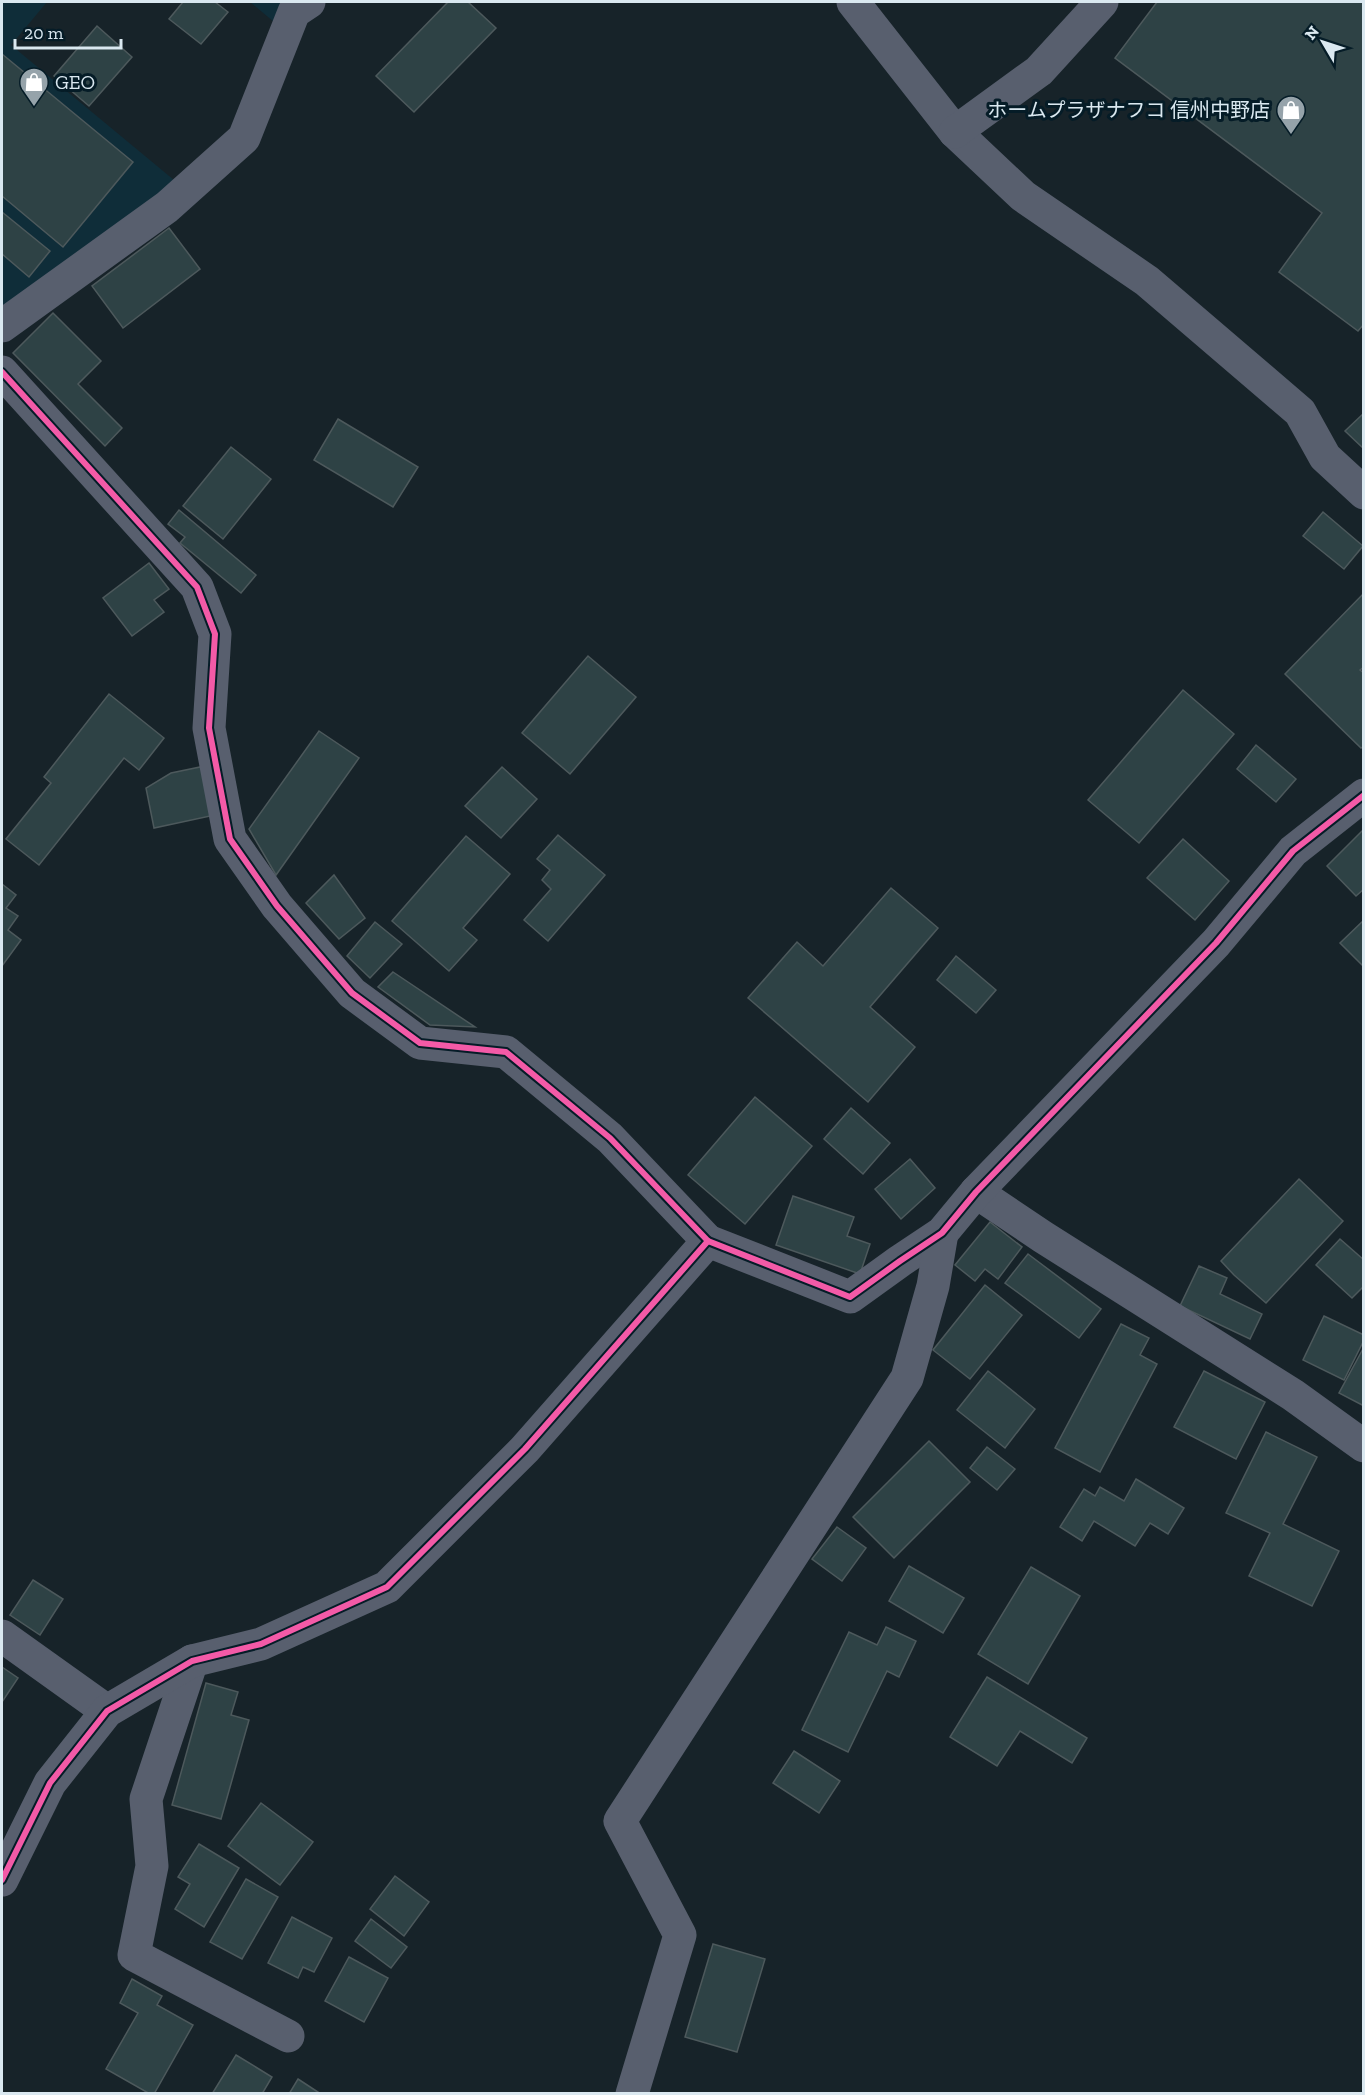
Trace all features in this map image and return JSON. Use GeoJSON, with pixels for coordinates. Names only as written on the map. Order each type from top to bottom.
{"type":"FeatureCollection","features":[{"type":"Feature","properties":{"kind":"street"},"geometry":{"type":"LineString","coordinates":[[2,324],[167,207],[244,138],[294,12],[309,2]]}},
{"type":"Feature","properties":{"kind":"street"},"geometry":{"type":"LineString","coordinates":[[853,2],[955,132],[1023,195],[1147,281],[1300,412],[1325,457],[1364,493]]}},
{"type":"Feature","properties":{"kind":"street"},"geometry":{"type":"LineString","coordinates":[[955,132],[1039,71],[1102,2]]}},
{"type":"Feature","properties":{"kind":"street"},"geometry":{"type":"LineString","coordinates":[[2,372],[197,587],[215,634],[209,728],[230,839],[276,906],[352,993],[420,1043],[506,1052],[610,1138],[708,1241],[850,1297],[942,1233],[976,1192],[1216,943],[1293,851],[1364,795]]}},
{"type":"Feature","properties":{"kind":"street"},"geometry":{"type":"LineString","coordinates":[[976,1192],[1293,1395],[1364,1446]]}},
{"type":"Feature","properties":{"kind":"street"},"geometry":{"type":"LineString","coordinates":[[633,2094],[680,1935],[620,1821],[907,1378],[933,1286],[942,1233]]}},
{"type":"Feature","properties":{"kind":"street"},"geometry":{"type":"LineString","coordinates":[[2,1880],[50,1784],[107,1712],[192,1661],[261,1644],[387,1587],[525,1449],[708,1241]]}},
{"type":"Feature","properties":{"kind":"street"},"geometry":{"type":"LineString","coordinates":[[2,1636],[107,1712]]}},
{"type":"Feature","properties":{"kind":"street"},"geometry":{"type":"LineString","coordinates":[[192,1661],[146,1799],[152,1866],[134,1955],[288,2036]]}},
{"type":"Feature","properties":{"kind":"shaded area"},"geometry":{"type":"Polygon","coordinates":[[[2,2],[47,2],[11,45],[186,190],[2,323],[2,2]]]}},
{"type":"Feature","properties":{"kind":"shaded area"},"geometry":{"type":"Polygon","coordinates":[[[250,2],[309,2],[286,32],[250,2]]]}},
{"type":"Feature","properties":{"kind":"building"},"geometry":{"type":"Polygon","coordinates":[[[183,2],[215,2],[228,12],[201,44],[169,19],[183,2]]]}},
{"type":"Feature","properties":{"kind":"building"},"geometry":{"type":"Polygon","coordinates":[[[448,2],[468,2],[496,28],[414,112],[376,76],[448,2]]]}},
{"type":"Feature","properties":{"kind":"building","name":"ホームプラザナフコ 信州中野店"},"geometry":{"type":"Polygon","coordinates":[[[1157,2],[1364,2],[1364,324],[1358,331],[1279,272],[1322,213],[1115,58],[1157,2]]]}},
{"type":"Feature","properties":{"kind":"building"},"geometry":{"type":"Polygon","coordinates":[[[97,26],[132,57],[89,106],[54,76],[97,26]]]}},
{"type":"Feature","properties":{"kind":"building","name":"GEO"},"geometry":{"type":"Polygon","coordinates":[[[2,54],[133,162],[63,247],[2,196],[2,54]]]}},
{"type":"Feature","properties":{"kind":"building"},"geometry":{"type":"Polygon","coordinates":[[[2,212],[50,251],[29,277],[2,254],[2,212]]]}},
{"type":"Feature","properties":{"kind":"building"},"geometry":{"type":"Polygon","coordinates":[[[169,228],[200,269],[123,328],[92,286],[169,228]]]}},
{"type":"Feature","properties":{"kind":"building"},"geometry":{"type":"Polygon","coordinates":[[[53,313],[101,361],[78,384],[122,428],[105,446],[13,353],[53,313]]]}},
{"type":"Feature","properties":{"kind":"building"},"geometry":{"type":"Polygon","coordinates":[[[1364,413],[1364,449],[1345,431],[1364,413]]]}},
{"type":"Feature","properties":{"kind":"building"},"geometry":{"type":"Polygon","coordinates":[[[338,419],[418,467],[393,507],[314,460],[338,419]]]}},
{"type":"Feature","properties":{"kind":"building"},"geometry":{"type":"Polygon","coordinates":[[[231,447],[271,479],[223,539],[183,506],[231,447]]]}},
{"type":"Feature","properties":{"kind":"building"},"geometry":{"type":"Polygon","coordinates":[[[179,510],[256,575],[241,593],[180,543],[185,537],[168,524],[179,510]]]}},
{"type":"Feature","properties":{"kind":"building"},"geometry":{"type":"Polygon","coordinates":[[[1323,512],[1363,546],[1344,569],[1303,536],[1323,512]]]}},
{"type":"Feature","properties":{"kind":"building"},"geometry":{"type":"Polygon","coordinates":[[[149,563],[169,589],[154,600],[164,612],[132,636],[103,598],[149,563]]]}},
{"type":"Feature","properties":{"kind":"building"},"geometry":{"type":"Polygon","coordinates":[[[1364,593],[1364,667],[1360,670],[1364,673],[1364,746],[1361,748],[1285,674],[1364,593]]]}},
{"type":"Feature","properties":{"kind":"building"},"geometry":{"type":"Polygon","coordinates":[[[588,656],[636,697],[570,774],[522,733],[588,656]]]}},
{"type":"Feature","properties":{"kind":"building"},"geometry":{"type":"Polygon","coordinates":[[[1183,690],[1234,734],[1139,843],[1088,800],[1183,690]]]}},
{"type":"Feature","properties":{"kind":"building"},"geometry":{"type":"Polygon","coordinates":[[[109,694],[164,738],[139,770],[124,758],[39,865],[6,839],[51,783],[44,777],[109,694]]]}},
{"type":"Feature","properties":{"kind":"building"},"geometry":{"type":"Polygon","coordinates":[[[319,731],[359,758],[276,875],[249,829],[319,731]]]}},
{"type":"Feature","properties":{"kind":"building"},"geometry":{"type":"Polygon","coordinates":[[[1256,745],[1296,779],[1276,802],[1237,769],[1256,745]]]}},
{"type":"Feature","properties":{"kind":"building"},"geometry":{"type":"Polygon","coordinates":[[[205,766],[215,815],[154,828],[146,788],[171,773],[205,766]]]}},
{"type":"Feature","properties":{"kind":"building"},"geometry":{"type":"Polygon","coordinates":[[[502,767],[537,799],[501,838],[465,806],[502,767]]]}},
{"type":"Feature","properties":{"kind":"building"},"geometry":{"type":"Polygon","coordinates":[[[1364,829],[1364,889],[1356,896],[1327,866],[1364,829]]]}},
{"type":"Feature","properties":{"kind":"building"},"geometry":{"type":"Polygon","coordinates":[[[558,835],[605,875],[548,941],[524,920],[551,889],[542,880],[550,870],[537,859],[558,835]]]}},
{"type":"Feature","properties":{"kind":"building"},"geometry":{"type":"Polygon","coordinates":[[[466,836],[510,874],[463,928],[477,940],[449,971],[392,921],[466,836]]]}},
{"type":"Feature","properties":{"kind":"building"},"geometry":{"type":"Polygon","coordinates":[[[1183,839],[1229,881],[1195,920],[1147,878],[1183,839]]]}},
{"type":"Feature","properties":{"kind":"building"},"geometry":{"type":"Polygon","coordinates":[[[334,875],[365,918],[339,939],[306,903],[334,875]]]}},
{"type":"Feature","properties":{"kind":"building"},"geometry":{"type":"Polygon","coordinates":[[[2,884],[16,895],[6,908],[18,916],[8,930],[21,940],[2,966],[2,884]]]}},
{"type":"Feature","properties":{"kind":"building"},"geometry":{"type":"Polygon","coordinates":[[[891,888],[938,928],[870,1007],[915,1047],[868,1102],[748,998],[797,942],[823,966],[891,888]]]}},
{"type":"Feature","properties":{"kind":"building"},"geometry":{"type":"Polygon","coordinates":[[[1364,920],[1364,967],[1340,943],[1364,920]]]}},
{"type":"Feature","properties":{"kind":"building"},"geometry":{"type":"Polygon","coordinates":[[[375,922],[402,944],[370,978],[347,956],[375,922]]]}},
{"type":"Feature","properties":{"kind":"building"},"geometry":{"type":"Polygon","coordinates":[[[956,956],[996,990],[976,1013],[937,980],[956,956]]]}},
{"type":"Feature","properties":{"kind":"building"},"geometry":{"type":"Polygon","coordinates":[[[393,972],[475,1027],[430,1025],[378,987],[393,972]]]}},
{"type":"Feature","properties":{"kind":"building"},"geometry":{"type":"Polygon","coordinates":[[[755,1097],[812,1146],[745,1224],[688,1175],[755,1097]]]}},
{"type":"Feature","properties":{"kind":"building"},"geometry":{"type":"Polygon","coordinates":[[[851,1108],[890,1143],[863,1174],[824,1139],[851,1108]]]}},
{"type":"Feature","properties":{"kind":"building"},"geometry":{"type":"Polygon","coordinates":[[[910,1159],[935,1188],[901,1219],[875,1189],[910,1159]]]}},
{"type":"Feature","properties":{"kind":"building"},"geometry":{"type":"Polygon","coordinates":[[[1299,1179],[1343,1221],[1266,1303],[1221,1261],[1299,1179]]]}},
{"type":"Feature","properties":{"kind":"building"},"geometry":{"type":"Polygon","coordinates":[[[793,1196],[854,1217],[847,1236],[870,1244],[860,1274],[776,1245],[793,1196]]]}},
{"type":"Feature","properties":{"kind":"building"},"geometry":{"type":"Polygon","coordinates":[[[990,1222],[1022,1247],[998,1279],[985,1269],[975,1281],[955,1265],[990,1222]]]}},
{"type":"Feature","properties":{"kind":"building"},"geometry":{"type":"Polygon","coordinates":[[[1340,1239],[1364,1260],[1364,1286],[1352,1298],[1316,1265],[1340,1239]]]}},
{"type":"Feature","properties":{"kind":"building"},"geometry":{"type":"Polygon","coordinates":[[[1028,1254],[1101,1309],[1079,1338],[1005,1283],[1028,1254]]]}},
{"type":"Feature","properties":{"kind":"building"},"geometry":{"type":"Polygon","coordinates":[[[1199,1266],[1227,1278],[1220,1294],[1262,1314],[1250,1339],[1180,1306],[1199,1266]]]}},
{"type":"Feature","properties":{"kind":"building"},"geometry":{"type":"Polygon","coordinates":[[[985,1285],[1022,1315],[970,1379],[933,1350],[985,1285]]]}},
{"type":"Feature","properties":{"kind":"building"},"geometry":{"type":"Polygon","coordinates":[[[1324,1316],[1364,1335],[1364,1340],[1344,1380],[1303,1360],[1324,1316]]]}},
{"type":"Feature","properties":{"kind":"building"},"geometry":{"type":"Polygon","coordinates":[[[1121,1324],[1149,1338],[1140,1355],[1157,1364],[1100,1472],[1055,1448],[1121,1324]]]}},
{"type":"Feature","properties":{"kind":"building"},"geometry":{"type":"Polygon","coordinates":[[[1364,1347],[1364,1406],[1339,1393],[1364,1347]]]}},
{"type":"Feature","properties":{"kind":"building"},"geometry":{"type":"Polygon","coordinates":[[[988,1371],[1035,1409],[1005,1448],[957,1410],[988,1371]]]}},
{"type":"Feature","properties":{"kind":"building"},"geometry":{"type":"Polygon","coordinates":[[[1204,1371],[1265,1402],[1236,1459],[1174,1427],[1204,1371]]]}},
{"type":"Feature","properties":{"kind":"building"},"geometry":{"type":"Polygon","coordinates":[[[1266,1432],[1317,1457],[1283,1524],[1339,1551],[1312,1606],[1249,1576],[1270,1533],[1226,1513],[1266,1432]]]}},
{"type":"Feature","properties":{"kind":"building"},"geometry":{"type":"Polygon","coordinates":[[[929,1441],[970,1482],[894,1558],[853,1517],[929,1441]]]}},
{"type":"Feature","properties":{"kind":"building"},"geometry":{"type":"Polygon","coordinates":[[[987,1447],[1015,1469],[997,1490],[970,1468],[987,1447]]]}},
{"type":"Feature","properties":{"kind":"building"},"geometry":{"type":"Polygon","coordinates":[[[1136,1479],[1184,1508],[1168,1534],[1150,1523],[1135,1546],[1094,1521],[1082,1541],[1060,1527],[1084,1489],[1095,1496],[1100,1487],[1124,1501],[1136,1479]]]}},
{"type":"Feature","properties":{"kind":"building"},"geometry":{"type":"Polygon","coordinates":[[[837,1527],[866,1548],[842,1581],[812,1559],[837,1527]]]}},
{"type":"Feature","properties":{"kind":"building"},"geometry":{"type":"Polygon","coordinates":[[[909,1566],[964,1598],[943,1633],[889,1601],[909,1566]]]}},
{"type":"Feature","properties":{"kind":"building"},"geometry":{"type":"Polygon","coordinates":[[[1031,1567],[1080,1596],[1028,1684],[978,1654],[1031,1567]]]}},
{"type":"Feature","properties":{"kind":"building"},"geometry":{"type":"Polygon","coordinates":[[[33,1580],[63,1599],[40,1635],[10,1615],[33,1580]]]}},
{"type":"Feature","properties":{"kind":"building"},"geometry":{"type":"Polygon","coordinates":[[[886,1627],[916,1641],[899,1677],[887,1671],[848,1752],[802,1730],[849,1632],[877,1645],[886,1627]]]}},
{"type":"Feature","properties":{"kind":"building"},"geometry":{"type":"Polygon","coordinates":[[[2,1667],[18,1678],[2,1702],[2,1667]]]}},
{"type":"Feature","properties":{"kind":"building"},"geometry":{"type":"Polygon","coordinates":[[[987,1677],[1087,1738],[1072,1763],[1020,1731],[997,1766],[950,1737],[987,1677]]]}},
{"type":"Feature","properties":{"kind":"building"},"geometry":{"type":"Polygon","coordinates":[[[206,1683],[238,1692],[231,1715],[249,1720],[221,1819],[172,1805],[206,1683]]]}},
{"type":"Feature","properties":{"kind":"building"},"geometry":{"type":"Polygon","coordinates":[[[794,1751],[840,1781],[819,1813],[773,1783],[794,1751]]]}},
{"type":"Feature","properties":{"kind":"building"},"geometry":{"type":"Polygon","coordinates":[[[261,1803],[313,1842],[280,1885],[228,1846],[261,1803]]]}},
{"type":"Feature","properties":{"kind":"building"},"geometry":{"type":"Polygon","coordinates":[[[199,1844],[239,1868],[204,1927],[175,1909],[190,1884],[178,1877],[199,1844]]]}},
{"type":"Feature","properties":{"kind":"building"},"geometry":{"type":"Polygon","coordinates":[[[395,1876],[429,1902],[404,1936],[370,1909],[395,1876]]]}},
{"type":"Feature","properties":{"kind":"building"},"geometry":{"type":"Polygon","coordinates":[[[246,1879],[278,1897],[242,1959],[210,1942],[246,1879]]]}},
{"type":"Feature","properties":{"kind":"building"},"geometry":{"type":"Polygon","coordinates":[[[292,1917],[332,1938],[314,1972],[303,1967],[298,1978],[268,1963],[292,1917]]]}},
{"type":"Feature","properties":{"kind":"building"},"geometry":{"type":"Polygon","coordinates":[[[371,1919],[407,1947],[391,1968],[355,1941],[371,1919]]]}},
{"type":"Feature","properties":{"kind":"building"},"geometry":{"type":"Polygon","coordinates":[[[713,1944],[765,1959],[737,2052],[685,2037],[713,1944]]]}},
{"type":"Feature","properties":{"kind":"building"},"geometry":{"type":"Polygon","coordinates":[[[349,1957],[388,1978],[364,2022],[325,2001],[349,1957]]]}},
{"type":"Feature","properties":{"kind":"building"},"geometry":{"type":"Polygon","coordinates":[[[132,1979],[162,1996],[157,2005],[193,2025],[154,2094],[150,2094],[106,2069],[138,2013],[120,2003],[132,1979]]]}},
{"type":"Feature","properties":{"kind":"building"},"geometry":{"type":"Polygon","coordinates":[[[236,2055],[272,2077],[262,2094],[212,2094],[236,2055]]]}},
{"type":"Feature","properties":{"kind":"building"},"geometry":{"type":"Polygon","coordinates":[[[298,2079],[321,2094],[289,2094],[298,2079]]]}},
{"type":"Feature","properties":{"kind":"cycle path"},"geometry":{"type":"LineString","coordinates":[[2,372],[197,587],[215,634],[209,728],[230,839],[277,906],[352,993],[420,1043],[506,1052],[610,1138],[708,1241]]}},
{"type":"Feature","properties":{"kind":"cycle path"},"geometry":{"type":"LineString","coordinates":[[2,1880],[50,1783],[107,1711],[192,1661],[261,1644],[387,1587],[525,1449],[708,1241],[850,1297],[942,1233],[976,1192],[1216,943],[1293,851],[1364,795]]}},
{"type":"Feature","properties":{"kind":"place","name":"GEO"},"geometry":{"type":"Point","coordinates":[34,108]}},
{"type":"Feature","properties":{"kind":"place","name":"ホームプラザナフコ 信州中野店"},"geometry":{"type":"Point","coordinates":[1291,136]}}]}
